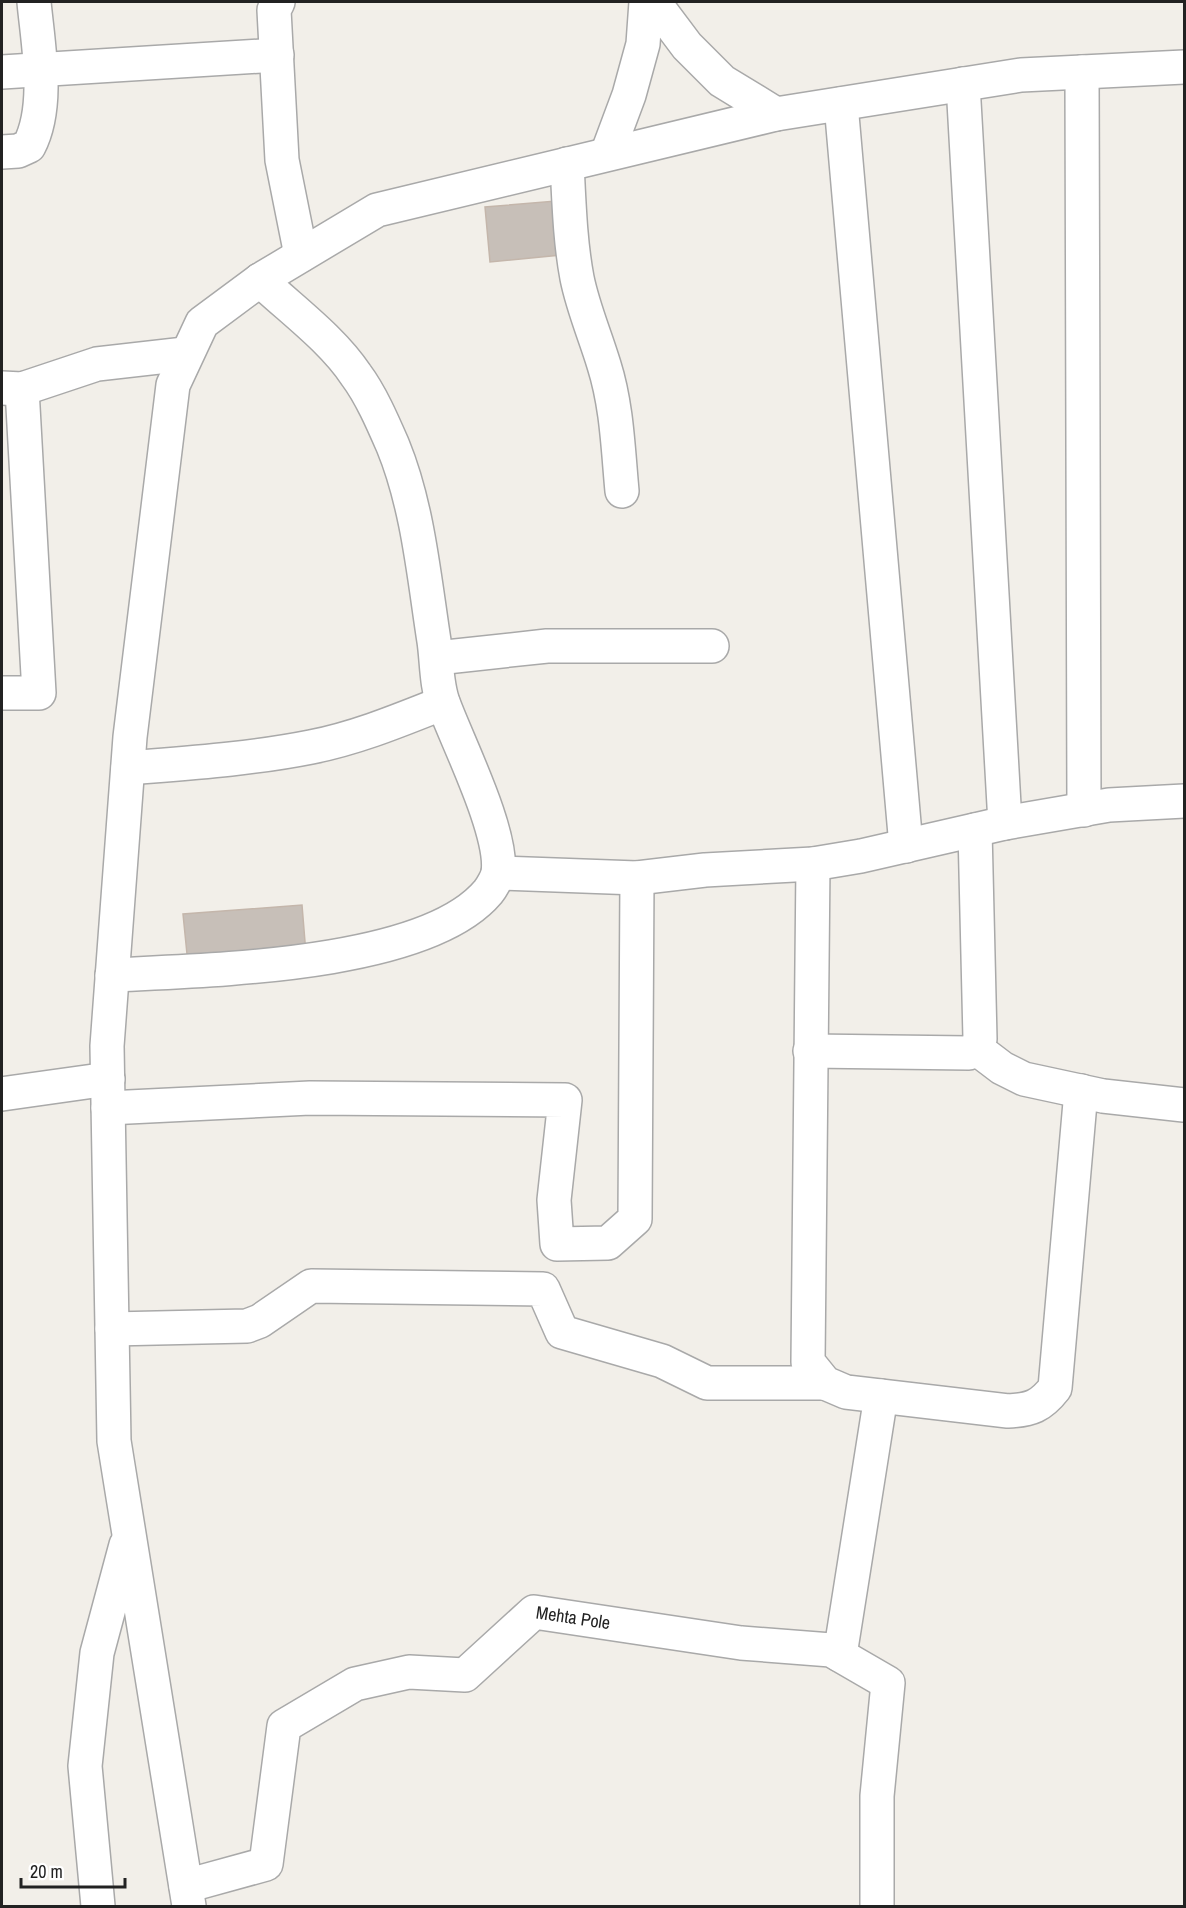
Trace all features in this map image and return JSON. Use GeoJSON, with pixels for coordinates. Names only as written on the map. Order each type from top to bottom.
{"type":"FeatureCollection","features":[{"type":"Feature","properties":{"kind":"street"},"geometry":{"type":"LineString","coordinates":[[2,152],[18,151],[29,146],[39,122],[40,68],[34,2]]}},
{"type":"Feature","properties":{"kind":"street"},"geometry":{"type":"LineString","coordinates":[[278,2],[274,10],[282,160],[301,255]]}},
{"type":"Feature","properties":{"kind":"street"},"geometry":{"type":"LineString","coordinates":[[606,154],[629,95],[643,44],[646,2]]}},
{"type":"Feature","properties":{"kind":"street"},"geometry":{"type":"LineString","coordinates":[[654,2],[687,46],[722,81],[776,114]]}},
{"type":"Feature","properties":{"kind":"street"},"geometry":{"type":"LineString","coordinates":[[2,72],[277,55]]}},
{"type":"Feature","properties":{"kind":"street"},"geometry":{"type":"LineString","coordinates":[[187,1896],[114,1441],[108,1094],[112,975],[128,768],[173,385],[185,354],[202,323],[260,280],[377,210],[776,114],[1021,75],[1185,67]]}},
{"type":"Feature","properties":{"kind":"street"},"geometry":{"type":"LineString","coordinates":[[1082,72],[1084,810]]}},
{"type":"Feature","properties":{"kind":"street"},"geometry":{"type":"LineString","coordinates":[[810,1051],[969,1053],[977,1049],[980,1039],[990,826],[963,84]]}},
{"type":"Feature","properties":{"kind":"street"},"geometry":{"type":"LineString","coordinates":[[841,104],[906,846]]}},
{"type":"Feature","properties":{"kind":"street"},"geometry":{"type":"LineString","coordinates":[[567,164],[575,268],[586,317],[604,364],[615,407],[622,491]]}},
{"type":"Feature","properties":{"kind":"street"},"geometry":{"type":"LineString","coordinates":[[112,975],[268,967],[344,954],[417,935],[469,912],[490,889],[498,873],[494,835],[459,736],[443,703],[416,526],[394,447],[356,374],[321,336],[260,280]]}},
{"type":"Feature","properties":{"kind":"street"},"geometry":{"type":"LineString","coordinates":[[2,693],[39,693],[16,525],[12,388],[97,364],[185,354]]}},
{"type":"Feature","properties":{"kind":"street"},"geometry":{"type":"LineString","coordinates":[[437,658],[547,646],[712,646]]}},
{"type":"Feature","properties":{"kind":"street"},"geometry":{"type":"LineString","coordinates":[[128,768],[237,759],[313,747],[378,728],[443,703]]}},
{"type":"Feature","properties":{"kind":"street"},"geometry":{"type":"LineString","coordinates":[[498,873],[637,878],[705,870],[813,864],[906,846],[990,826],[1109,805],[1185,801]]}},
{"type":"Feature","properties":{"kind":"street"},"geometry":{"type":"LineString","coordinates":[[813,864],[808,1362],[825,1383]]}},
{"type":"Feature","properties":{"kind":"street"},"geometry":{"type":"LineString","coordinates":[[2,1094],[565,1101],[554,1200],[557,1244],[608,1243],[635,1219],[637,878]]}},
{"type":"Feature","properties":{"kind":"street"},"geometry":{"type":"LineString","coordinates":[[977,1049],[1002,1068],[1024,1079],[1081,1091],[1185,1105]]}},
{"type":"Feature","properties":{"kind":"street"},"geometry":{"type":"LineString","coordinates":[[112,1329],[247,1326],[260,1321],[311,1286],[543,1289],[562,1332],[662,1361],[707,1383],[825,1383],[846,1392],[1008,1411],[1030,1410],[1044,1403],[1055,1388],[1081,1091]]}},
{"type":"Feature","properties":{"kind":"street"},"geometry":{"type":"LineString","coordinates":[[840,1655],[881,1396]]}},
{"type":"Feature","properties":{"kind":"street"},"geometry":{"type":"LineString","coordinates":[[98,1906],[85,1766],[97,1653],[129,1534]]}},
{"type":"Feature","properties":{"kind":"street","name":"Mehta Pole"},"geometry":{"type":"LineString","coordinates":[[187,1896],[266,1864],[284,1725],[355,1684],[409,1672],[465,1675],[534,1612],[741,1643],[831,1650],[888,1683],[877,1796],[877,1906]]}},
{"type":"Feature","properties":{"kind":"building"},"geometry":{"type":"Polygon","coordinates":[[[556,201],[561,255],[490,262],[485,207],[556,201]]]}},
{"type":"Feature","properties":{"kind":"building"},"geometry":{"type":"Polygon","coordinates":[[[302,905],[306,954],[188,964],[183,914],[302,905]]]}}]}
